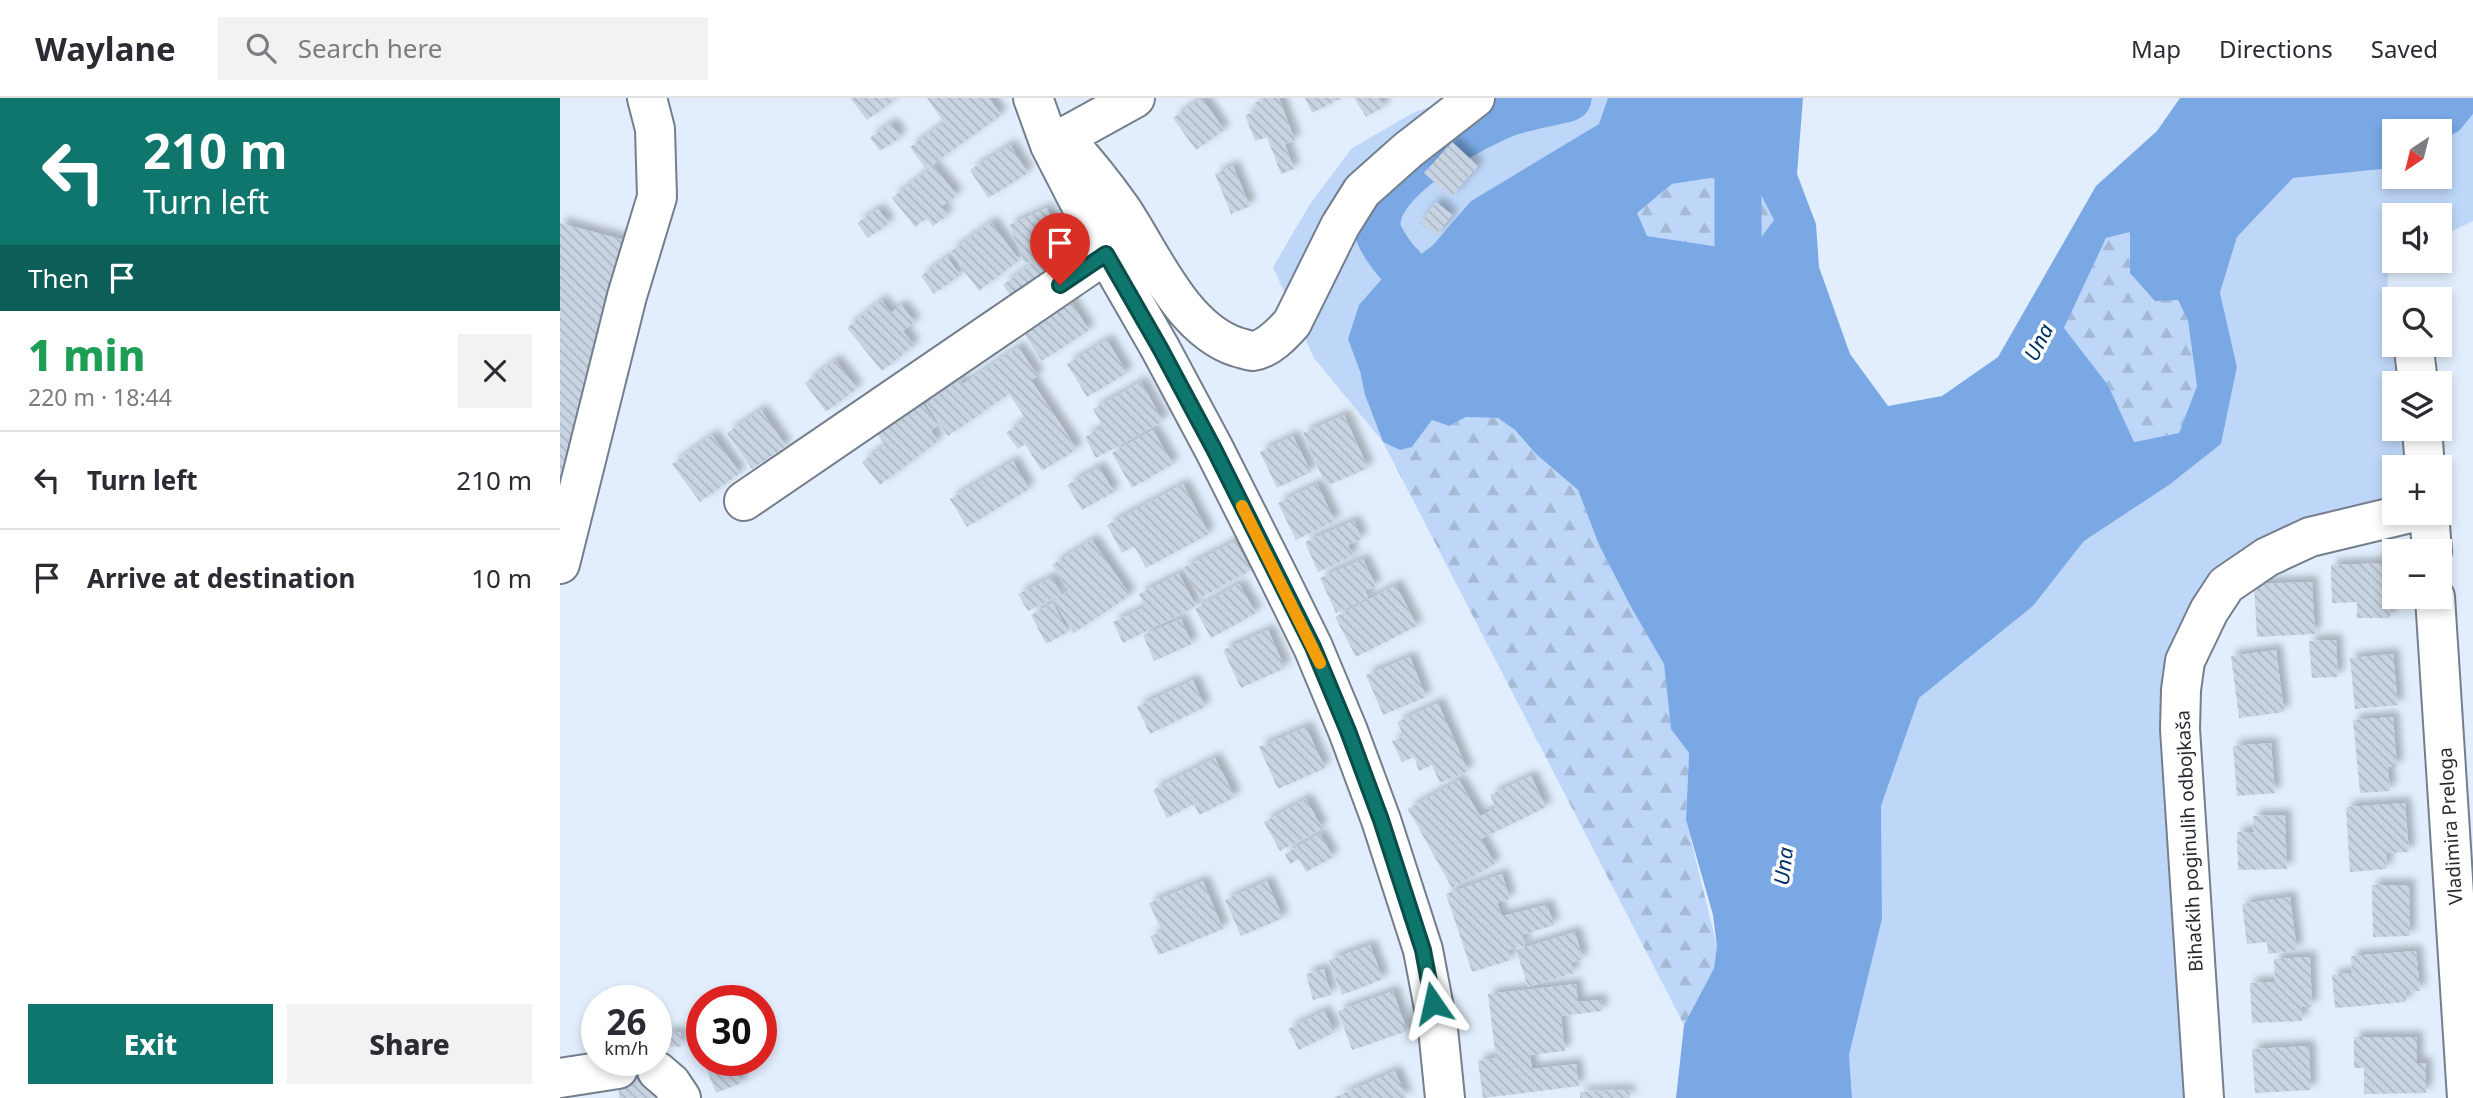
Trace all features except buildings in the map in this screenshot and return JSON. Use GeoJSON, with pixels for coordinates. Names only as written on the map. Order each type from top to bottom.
{"type":"FeatureCollection","features":[{"type":"Feature","properties":{"kind":"street"},"geometry":{"type":"LineString","coordinates":[[560,564],[627,296],[657,197],[655,129],[647,98]]}},
{"type":"Feature","properties":{"kind":"street"},"geometry":{"type":"LineString","coordinates":[[1033,98],[1057,141],[1106,254],[1160,348],[1267,553],[1313,647],[1348,731],[1381,820],[1423,950],[1437,1029],[1444,1098]]}},
{"type":"Feature","properties":{"kind":"street"},"geometry":{"type":"LineString","coordinates":[[1057,141],[1135,98]]}},
{"type":"Feature","properties":{"kind":"street"},"geometry":{"type":"LineString","coordinates":[[1057,141],[1121,209],[1165,281],[1185,308],[1207,330],[1223,341],[1252,351],[1273,341],[1292,323],[1340,226],[1362,191],[1408,150],[1475,98]]}},
{"type":"Feature","properties":{"kind":"street"},"geometry":{"type":"LineString","coordinates":[[744,501],[1106,254]]}},
{"type":"Feature","properties":{"kind":"street","name":"Bihaćkih poginulih odbojkaša"},"geometry":{"type":"LineString","coordinates":[[2204,1098],[2180,729],[2185,661],[2209,611],[2226,584],[2267,557],[2310,537],[2382,520]]}},
{"type":"Feature","properties":{"kind":"street","name":"Vladimira Preloga"},"geometry":{"type":"LineString","coordinates":[[2436,609],[2466,1098]]}},
{"type":"Feature","properties":{"kind":"street"},"geometry":{"type":"LineString","coordinates":[[560,1078],[581,1075]]}},
{"type":"Feature","properties":{"kind":"green space"},"geometry":{"type":"Polygon","coordinates":[[[1454,98],[1608,98],[1600,124],[1471,201],[1433,245],[1403,268],[1381,280],[1360,371],[1365,395],[1383,442],[1314,358],[1273,267],[1310,204],[1352,148],[1413,113],[1454,98]]]}},
{"type":"Feature","properties":{"kind":"green space"},"geometry":{"type":"Polygon","coordinates":[[[2473,114],[2473,221],[2452,231],[2452,203],[2382,203],[2382,273],[2388,273],[2387,287],[2382,287],[2382,357],[2415,358],[2417,371],[2382,371],[2382,441],[2423,441],[2424,455],[2382,455],[2382,517],[2267,557],[2197,638],[2204,1098],[1852,1098],[1849,1055],[1882,919],[1881,806],[1919,698],[2033,606],[2084,541],[2169,485],[2221,444],[2237,367],[2220,294],[2237,237],[2293,178],[2382,169],[2382,189],[2452,189],[2452,135],[2459,131],[2473,114]]]}},
{"type":"Feature","properties":{"kind":"green space"},"geometry":{"type":"Polygon","coordinates":[[[1711,178],[1757,187],[1774,220],[1756,244],[1720,247],[1647,236],[1636,213],[1672,184],[1711,178]]]}},
{"type":"Feature","properties":{"kind":"green space"},"geometry":{"type":"Polygon","coordinates":[[[2130,232],[2178,300],[2188,321],[2197,386],[2179,433],[2133,442],[2108,385],[2064,328],[2106,238],[2130,232]]]}},
{"type":"Feature","properties":{"kind":"green space"},"geometry":{"type":"Polygon","coordinates":[[[1466,417],[1498,418],[1515,430],[1536,454],[1578,490],[1599,545],[1664,664],[1671,729],[1689,753],[1686,820],[1717,946],[1714,967],[1684,1025],[1383,442],[1400,450],[1412,447],[1432,420],[1449,426],[1466,417]]]}},
{"type":"Feature","properties":{"kind":"water"},"geometry":{"type":"Polygon","coordinates":[[[1608,98],[1803,98],[1797,174],[1816,224],[1819,267],[1850,354],[1888,406],[1942,396],[1998,357],[2096,186],[2157,131],[2180,98],[2473,98],[2473,114],[2459,131],[2452,135],[2452,119],[2382,119],[2382,169],[2293,178],[2237,237],[2220,293],[2237,367],[2221,444],[2169,485],[2084,541],[2033,606],[1919,698],[1881,806],[1882,919],[1849,1055],[1852,1098],[1676,1098],[1684,1025],[1714,968],[1717,946],[1713,915],[1686,820],[1689,753],[1671,729],[1664,664],[1599,545],[1578,490],[1536,454],[1515,430],[1498,418],[1466,417],[1449,426],[1432,420],[1412,447],[1400,450],[1383,442],[1348,339],[1359,305],[1381,280],[1403,268],[1433,245],[1471,201],[1599,124],[1608,98]],[[1711,178],[1672,184],[1637,213],[1647,236],[1720,247],[1756,244],[1774,220],[1757,187],[1711,178]],[[2130,232],[2106,238],[2064,328],[2108,385],[2134,442],[2179,433],[2197,386],[2188,321],[2178,300],[2155,301],[2130,273],[2130,232]]]}},
{"type":"Feature","properties":{"kind":"waterway"},"geometry":{"type":"LineString","coordinates":[[1403,268],[1387,249],[1377,227],[1380,210],[1389,192],[1424,160],[1484,123],[1516,110],[1568,98]]}},
{"type":"Feature","properties":{"kind":"waterway","name":"Una"},"geometry":{"type":"LineString","coordinates":[[1738,98],[1738,311]]}},
{"type":"Feature","properties":{"kind":"slow traffic"},"geometry":{"type":"LineString","coordinates":[[1242,506],[1320,663]]}},
{"type":"Feature","properties":{"kind":"route"},"geometry":{"type":"LineString","coordinates":[[1060,285],[1106,254],[1214,449],[1313,647],[1348,731],[1381,820],[1423,950],[1433,1003]]}}]}
